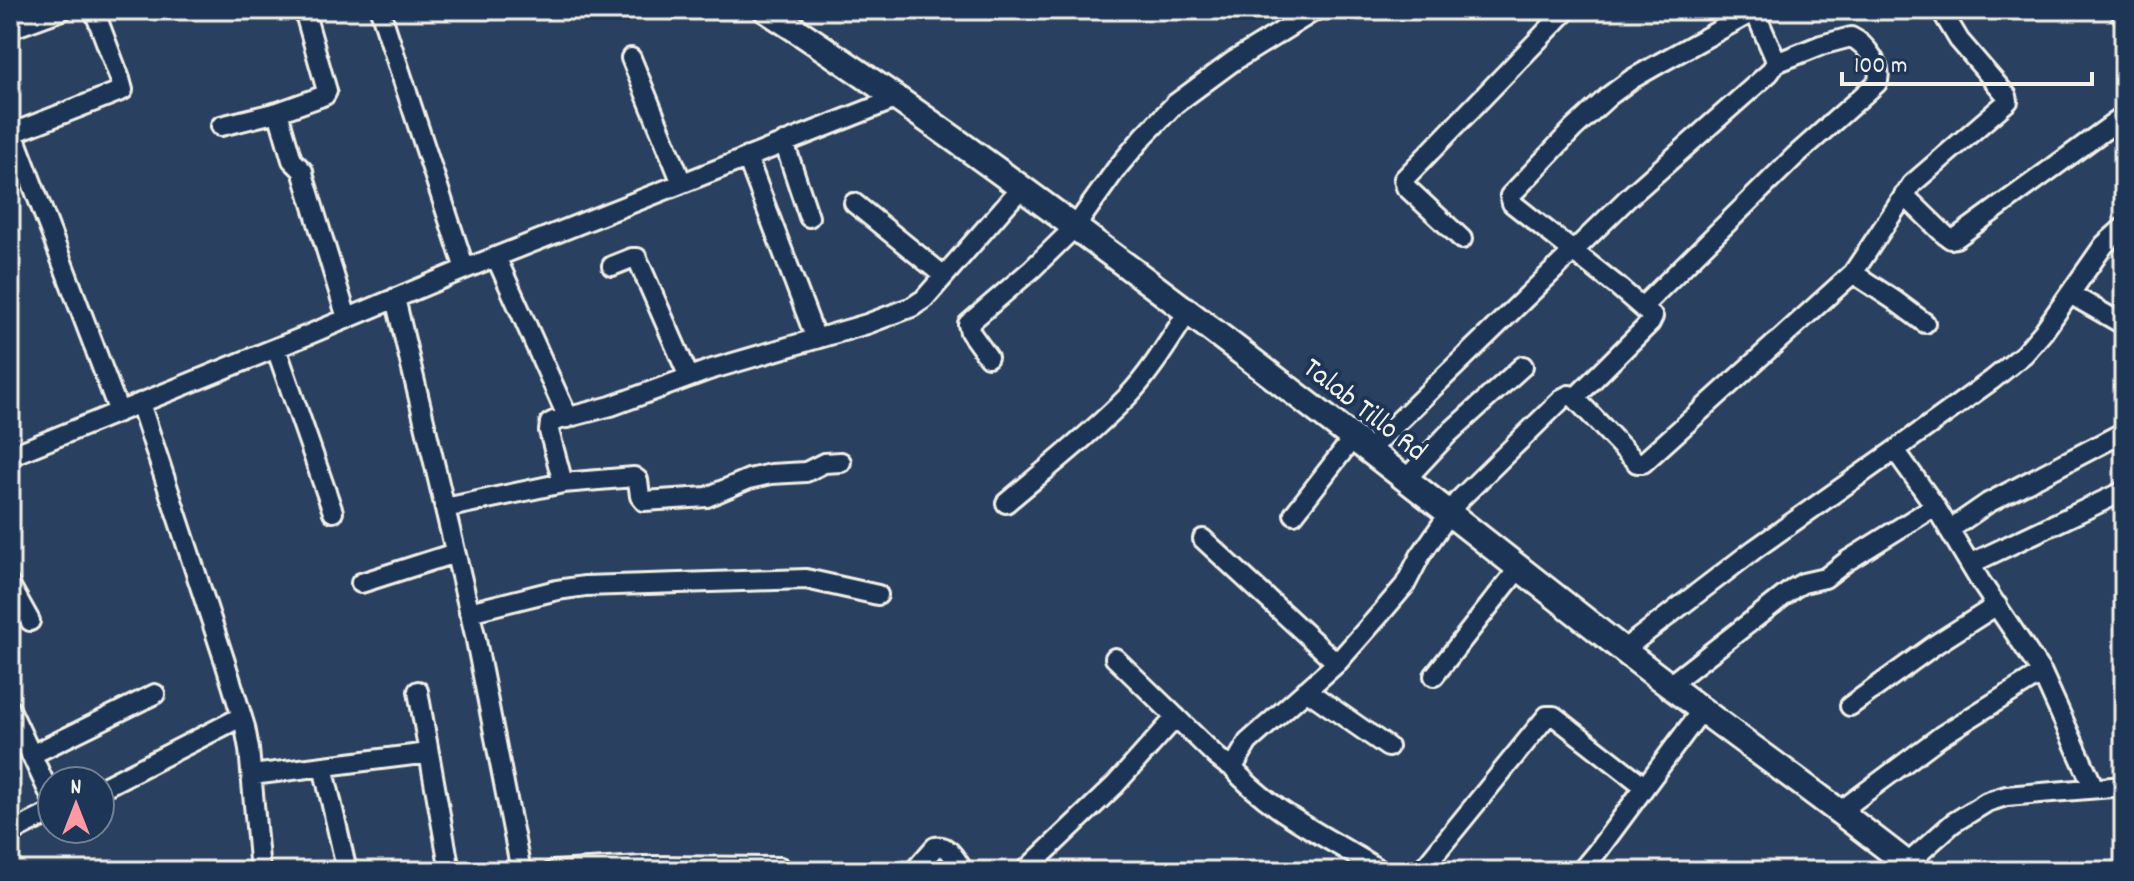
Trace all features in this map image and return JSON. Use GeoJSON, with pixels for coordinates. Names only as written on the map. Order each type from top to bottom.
{"type":"FeatureCollection","features":[{"type":"Feature","properties":{"kind":"main road","name":"Talab Tillo Rd"},"geometry":{"type":"LineString","coordinates":[[766,10],[898,98],[1075,227],[1361,444],[1668,686],[1911,868]]}},
{"type":"Feature","properties":{"kind":"street"},"geometry":{"type":"LineString","coordinates":[[10,29],[62,10]]}},
{"type":"Feature","properties":{"kind":"street"},"geometry":{"type":"LineString","coordinates":[[94,10],[123,90],[11,129],[119,412]]}},
{"type":"Feature","properties":{"kind":"street"},"geometry":{"type":"LineString","coordinates":[[221,126],[278,112],[325,95],[327,91],[304,10]]}},
{"type":"Feature","properties":{"kind":"street"},"geometry":{"type":"LineString","coordinates":[[380,10],[465,269]]}},
{"type":"Feature","properties":{"kind":"street"},"geometry":{"type":"LineString","coordinates":[[988,357],[970,332],[968,324],[1075,227],[1124,159],[1175,104],[1232,62],[1316,10]]}},
{"type":"Feature","properties":{"kind":"street"},"geometry":{"type":"LineString","coordinates":[[1462,239],[1406,187],[1404,179],[1567,10]]}},
{"type":"Feature","properties":{"kind":"street"},"geometry":{"type":"LineString","coordinates":[[1231,766],[1251,739],[1337,663],[1405,585],[1420,556],[1458,501],[1563,398],[1569,395],[1575,398],[1637,463],[1643,463],[1853,273],[1904,195],[1919,178],[2008,101],[1959,40],[1941,10]]}},
{"type":"Feature","properties":{"kind":"street"},"geometry":{"type":"LineString","coordinates":[[2120,10],[2124,18]]}},
{"type":"Feature","properties":{"kind":"street"},"geometry":{"type":"LineString","coordinates":[[1575,398],[1653,317],[1512,203],[1510,196],[1513,191],[1573,129],[1620,87],[1754,11],[1776,63]]}},
{"type":"Feature","properties":{"kind":"street"},"geometry":{"type":"LineString","coordinates":[[1294,514],[1361,444],[1574,253],[1629,197],[1769,73],[1776,63],[1851,37],[1861,43],[1878,67],[1880,80],[1785,166],[1642,307]]}},
{"type":"Feature","properties":{"kind":"street"},"geometry":{"type":"LineString","coordinates":[[631,58],[682,183]]}},
{"type":"Feature","properties":{"kind":"street"},"geometry":{"type":"LineString","coordinates":[[10,456],[465,269],[898,98]]}},
{"type":"Feature","properties":{"kind":"street"},"geometry":{"type":"LineString","coordinates":[[278,112],[292,160],[303,171],[347,318]]}},
{"type":"Feature","properties":{"kind":"street"},"geometry":{"type":"LineString","coordinates":[[1904,195],[1945,235],[1956,238],[2124,116]]}},
{"type":"Feature","properties":{"kind":"street"},"geometry":{"type":"LineString","coordinates":[[784,142],[809,217]]}},
{"type":"Feature","properties":{"kind":"street"},"geometry":{"type":"LineString","coordinates":[[747,157],[816,339]]}},
{"type":"Feature","properties":{"kind":"street"},"geometry":{"type":"LineString","coordinates":[[563,483],[549,427],[554,421],[611,406],[689,377],[867,324],[912,307],[924,299],[1021,188]]}},
{"type":"Feature","properties":{"kind":"street"},"geometry":{"type":"LineString","coordinates":[[854,203],[944,276]]}},
{"type":"Feature","properties":{"kind":"street"},"geometry":{"type":"LineString","coordinates":[[1623,650],[1755,549],[2024,354],[2104,245],[2124,227]]}},
{"type":"Feature","properties":{"kind":"street"},"geometry":{"type":"LineString","coordinates":[[496,257],[568,418]]}},
{"type":"Feature","properties":{"kind":"street"},"geometry":{"type":"LineString","coordinates":[[612,266],[637,258],[689,377]]}},
{"type":"Feature","properties":{"kind":"street"},"geometry":{"type":"LineString","coordinates":[[1853,273],[1925,323]]}},
{"type":"Feature","properties":{"kind":"street"},"geometry":{"type":"LineString","coordinates":[[2070,294],[2124,325]]}},
{"type":"Feature","properties":{"kind":"street"},"geometry":{"type":"LineString","coordinates":[[395,298],[469,612],[521,871]]}},
{"type":"Feature","properties":{"kind":"street"},"geometry":{"type":"LineString","coordinates":[[1006,503],[1127,396],[1158,358],[1188,312]]}},
{"type":"Feature","properties":{"kind":"street"},"geometry":{"type":"LineString","coordinates":[[276,348],[333,512]]}},
{"type":"Feature","properties":{"kind":"street"},"geometry":{"type":"LineString","coordinates":[[1406,479],[1448,434],[1523,366]]}},
{"type":"Feature","properties":{"kind":"street"},"geometry":{"type":"LineString","coordinates":[[140,403],[241,717],[249,749],[260,871]]}},
{"type":"Feature","properties":{"kind":"street"},"geometry":{"type":"LineString","coordinates":[[1949,530],[1988,503],[2124,432]]}},
{"type":"Feature","properties":{"kind":"street"},"geometry":{"type":"LineString","coordinates":[[1895,450],[1935,506],[2042,673],[2094,788]]}},
{"type":"Feature","properties":{"kind":"street"},"geometry":{"type":"LineString","coordinates":[[445,508],[563,483],[634,477],[638,480],[640,496],[644,501],[690,499],[711,496],[749,479],[806,472],[824,463],[841,462]]}},
{"type":"Feature","properties":{"kind":"street"},"geometry":{"type":"LineString","coordinates":[[1970,564],[2124,491]]}},
{"type":"Feature","properties":{"kind":"street"},"geometry":{"type":"LineString","coordinates":[[1668,686],[1794,588],[1825,578],[1935,506]]}},
{"type":"Feature","properties":{"kind":"street"},"geometry":{"type":"LineString","coordinates":[[1203,539],[1337,663]]}},
{"type":"Feature","properties":{"kind":"street"},"geometry":{"type":"LineString","coordinates":[[361,583],[455,553]]}},
{"type":"Feature","properties":{"kind":"street"},"geometry":{"type":"LineString","coordinates":[[1434,676],[1519,568]]}},
{"type":"Feature","properties":{"kind":"street"},"geometry":{"type":"LineString","coordinates":[[469,612],[585,586],[806,579],[878,595]]}},
{"type":"Feature","properties":{"kind":"street"},"geometry":{"type":"LineString","coordinates":[[10,585],[30,621]]}},
{"type":"Feature","properties":{"kind":"street"},"geometry":{"type":"LineString","coordinates":[[1850,706],[1997,605]]}},
{"type":"Feature","properties":{"kind":"street"},"geometry":{"type":"LineString","coordinates":[[1115,658],[1217,757],[1271,803],[1381,871]]}},
{"type":"Feature","properties":{"kind":"street"},"geometry":{"type":"LineString","coordinates":[[1839,812],[1941,736],[2042,673]]}},
{"type":"Feature","properties":{"kind":"street"},"geometry":{"type":"LineString","coordinates":[[1306,690],[1388,747]]}},
{"type":"Feature","properties":{"kind":"street"},"geometry":{"type":"LineString","coordinates":[[418,691],[450,871]]}},
{"type":"Feature","properties":{"kind":"street"},"geometry":{"type":"LineString","coordinates":[[31,755],[155,694]]}},
{"type":"Feature","properties":{"kind":"street"},"geometry":{"type":"LineString","coordinates":[[10,709],[36,765]]}},
{"type":"Feature","properties":{"kind":"street"},"geometry":{"type":"LineString","coordinates":[[1581,871],[1701,711]]}},
{"type":"Feature","properties":{"kind":"street"},"geometry":{"type":"LineString","coordinates":[[1421,871],[1547,716],[1554,716],[1644,786]]}},
{"type":"Feature","properties":{"kind":"street"},"geometry":{"type":"LineString","coordinates":[[116,781],[241,717]]}},
{"type":"Feature","properties":{"kind":"street"},"geometry":{"type":"LineString","coordinates":[[1025,871],[1115,785],[1176,717]]}},
{"type":"Feature","properties":{"kind":"street"},"geometry":{"type":"LineString","coordinates":[[252,775],[429,753]]}},
{"type":"Feature","properties":{"kind":"street"},"geometry":{"type":"LineString","coordinates":[[323,766],[347,871]]}},
{"type":"Feature","properties":{"kind":"street"},"geometry":{"type":"LineString","coordinates":[[1911,868],[1953,823],[1987,802],[2006,796],[2124,786]]}},
{"type":"Feature","properties":{"kind":"street"},"geometry":{"type":"LineString","coordinates":[[10,833],[36,820]]}},
{"type":"Feature","properties":{"kind":"street"},"geometry":{"type":"LineString","coordinates":[[914,871],[939,846],[947,848],[964,871]]}},
{"type":"Feature","properties":{"kind":"street"},"geometry":{"type":"LineString","coordinates":[[553,871],[643,866],[780,867]]}}]}
